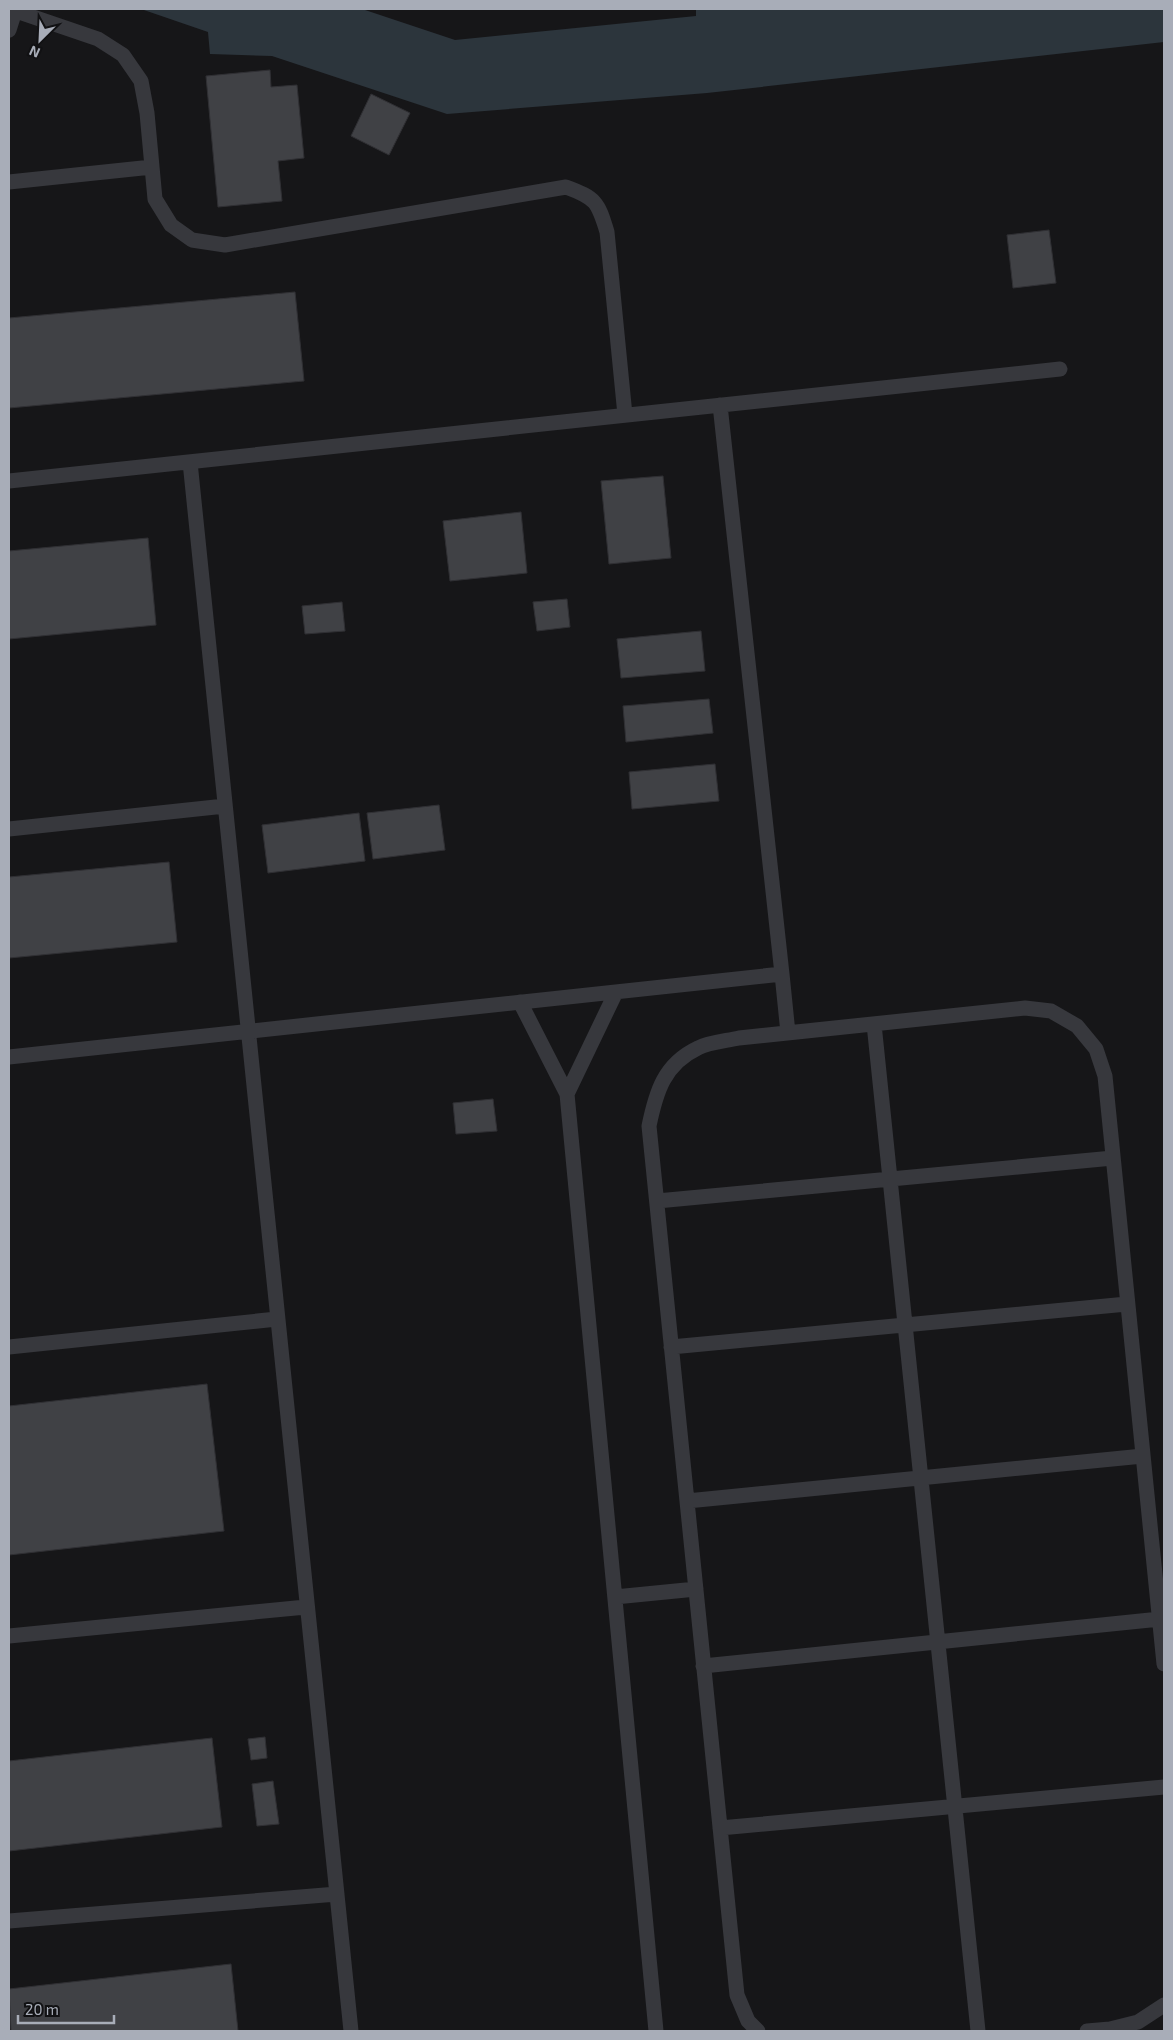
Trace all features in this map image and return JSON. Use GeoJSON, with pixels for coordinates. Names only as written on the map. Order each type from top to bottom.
{"type":"FeatureCollection","features":[{"type":"Feature","properties":{"kind":"lane"},"geometry":{"type":"LineString","coordinates":[[9,30],[12,10],[98,39],[123,55],[141,81],[147,113],[155,199],[171,225],[192,240],[225,245],[566,187],[588,195],[600,209],[607,232],[625,415]]}},
{"type":"Feature","properties":{"kind":"lane"},"geometry":{"type":"LineString","coordinates":[[9,182],[152,167]]}},
{"type":"Feature","properties":{"kind":"lane"},"geometry":{"type":"LineString","coordinates":[[9,481],[1060,369]]}},
{"type":"Feature","properties":{"kind":"lane"},"geometry":{"type":"LineString","coordinates":[[720,405],[788,1033]]}},
{"type":"Feature","properties":{"kind":"lane"},"geometry":{"type":"LineString","coordinates":[[190,462],[351,2031]]}},
{"type":"Feature","properties":{"kind":"lane"},"geometry":{"type":"LineString","coordinates":[[9,829],[225,806]]}},
{"type":"Feature","properties":{"kind":"lane"},"geometry":{"type":"LineString","coordinates":[[9,1057],[782,974]]}},
{"type":"Feature","properties":{"kind":"lane"},"geometry":{"type":"LineString","coordinates":[[567,1094],[616,992]]}},
{"type":"Feature","properties":{"kind":"lane"},"geometry":{"type":"LineString","coordinates":[[520,1002],[567,1094],[656,2031]]}},
{"type":"Feature","properties":{"kind":"lane"},"geometry":{"type":"LineString","coordinates":[[758,2031],[748,2021],[737,1995],[649,1126],[655,1097],[670,1067],[698,1047],[739,1038],[1025,1008],[1051,1011],[1077,1026],[1096,1049],[1104,1076],[1164,1664]]}},
{"type":"Feature","properties":{"kind":"lane"},"geometry":{"type":"LineString","coordinates":[[874,1024],[978,2031]]}},
{"type":"Feature","properties":{"kind":"lane"},"geometry":{"type":"LineString","coordinates":[[657,1201],[1113,1158]]}},
{"type":"Feature","properties":{"kind":"lane"},"geometry":{"type":"LineString","coordinates":[[671,1347],[1128,1304]]}},
{"type":"Feature","properties":{"kind":"lane"},"geometry":{"type":"LineString","coordinates":[[9,1347],[277,1319]]}},
{"type":"Feature","properties":{"kind":"lane"},"geometry":{"type":"LineString","coordinates":[[687,1501],[1143,1456]]}},
{"type":"Feature","properties":{"kind":"lane"},"geometry":{"type":"LineString","coordinates":[[615,1597],[696,1589]]}},
{"type":"Feature","properties":{"kind":"lane"},"geometry":{"type":"LineString","coordinates":[[9,1636],[306,1607]]}},
{"type":"Feature","properties":{"kind":"lane"},"geometry":{"type":"LineString","coordinates":[[703,1666],[1160,1620]]}},
{"type":"Feature","properties":{"kind":"lane"},"geometry":{"type":"LineString","coordinates":[[720,1828],[1164,1787]]}},
{"type":"Feature","properties":{"kind":"lane"},"geometry":{"type":"LineString","coordinates":[[9,1921],[336,1894]]}},
{"type":"Feature","properties":{"kind":"lane"},"geometry":{"type":"LineString","coordinates":[[1087,2031],[1110,2029],[1138,2022],[1164,2005]]}},
{"type":"Feature","properties":{"kind":"shaded area"},"geometry":{"type":"Polygon","coordinates":[[[141,9],[362,9],[455,40],[696,16],[696,9],[1164,9],[1164,42],[707,93],[447,114],[272,56],[210,54],[208,32],[141,9]]]}},
{"type":"Feature","properties":{"kind":"building"},"geometry":{"type":"Polygon","coordinates":[[[270,70],[271,87],[297,85],[304,158],[278,161],[282,201],[218,207],[206,76],[270,70]]]}},
{"type":"Feature","properties":{"kind":"building"},"geometry":{"type":"Polygon","coordinates":[[[371,94],[410,113],[389,155],[351,136],[371,94]]]}},
{"type":"Feature","properties":{"kind":"building"},"geometry":{"type":"Polygon","coordinates":[[[1049,230],[1056,283],[1013,288],[1007,235],[1049,230]]]}},
{"type":"Feature","properties":{"kind":"building"},"geometry":{"type":"Polygon","coordinates":[[[295,292],[304,381],[9,408],[9,318],[295,292]]]}},
{"type":"Feature","properties":{"kind":"building"},"geometry":{"type":"Polygon","coordinates":[[[663,476],[671,558],[609,564],[601,481],[663,476]]]}},
{"type":"Feature","properties":{"kind":"building"},"geometry":{"type":"Polygon","coordinates":[[[521,512],[527,573],[450,581],[443,521],[521,512]]]}},
{"type":"Feature","properties":{"kind":"building"},"geometry":{"type":"Polygon","coordinates":[[[148,538],[156,625],[9,639],[9,551],[148,538]]]}},
{"type":"Feature","properties":{"kind":"building"},"geometry":{"type":"Polygon","coordinates":[[[567,599],[570,627],[537,631],[533,602],[567,599]]]}},
{"type":"Feature","properties":{"kind":"building"},"geometry":{"type":"Polygon","coordinates":[[[342,602],[345,631],[305,634],[302,606],[342,602]]]}},
{"type":"Feature","properties":{"kind":"building"},"geometry":{"type":"Polygon","coordinates":[[[701,631],[705,671],[621,678],[617,639],[701,631]]]}},
{"type":"Feature","properties":{"kind":"building"},"geometry":{"type":"Polygon","coordinates":[[[709,699],[713,733],[626,742],[623,706],[709,699]]]}},
{"type":"Feature","properties":{"kind":"building"},"geometry":{"type":"Polygon","coordinates":[[[715,764],[719,801],[632,809],[629,772],[715,764]]]}},
{"type":"Feature","properties":{"kind":"building"},"geometry":{"type":"Polygon","coordinates":[[[439,805],[445,850],[373,859],[367,813],[439,805]]]}},
{"type":"Feature","properties":{"kind":"building"},"geometry":{"type":"Polygon","coordinates":[[[359,813],[365,861],[268,873],[262,825],[359,813]]]}},
{"type":"Feature","properties":{"kind":"building"},"geometry":{"type":"Polygon","coordinates":[[[169,862],[177,942],[9,958],[9,877],[169,862]]]}},
{"type":"Feature","properties":{"kind":"building"},"geometry":{"type":"Polygon","coordinates":[[[493,1099],[497,1131],[456,1134],[453,1103],[493,1099]]]}},
{"type":"Feature","properties":{"kind":"building"},"geometry":{"type":"Polygon","coordinates":[[[207,1384],[224,1531],[9,1555],[9,1406],[207,1384]]]}},
{"type":"Feature","properties":{"kind":"building"},"geometry":{"type":"Polygon","coordinates":[[[265,1737],[267,1758],[251,1760],[248,1739],[265,1737]]]}},
{"type":"Feature","properties":{"kind":"building"},"geometry":{"type":"Polygon","coordinates":[[[212,1738],[222,1827],[9,1851],[9,1761],[212,1738]]]}},
{"type":"Feature","properties":{"kind":"building"},"geometry":{"type":"Polygon","coordinates":[[[273,1781],[279,1824],[257,1826],[252,1784],[273,1781]]]}},
{"type":"Feature","properties":{"kind":"building"},"geometry":{"type":"Polygon","coordinates":[[[231,1964],[238,2031],[11,2031],[9,1989],[231,1964]]]}}]}
